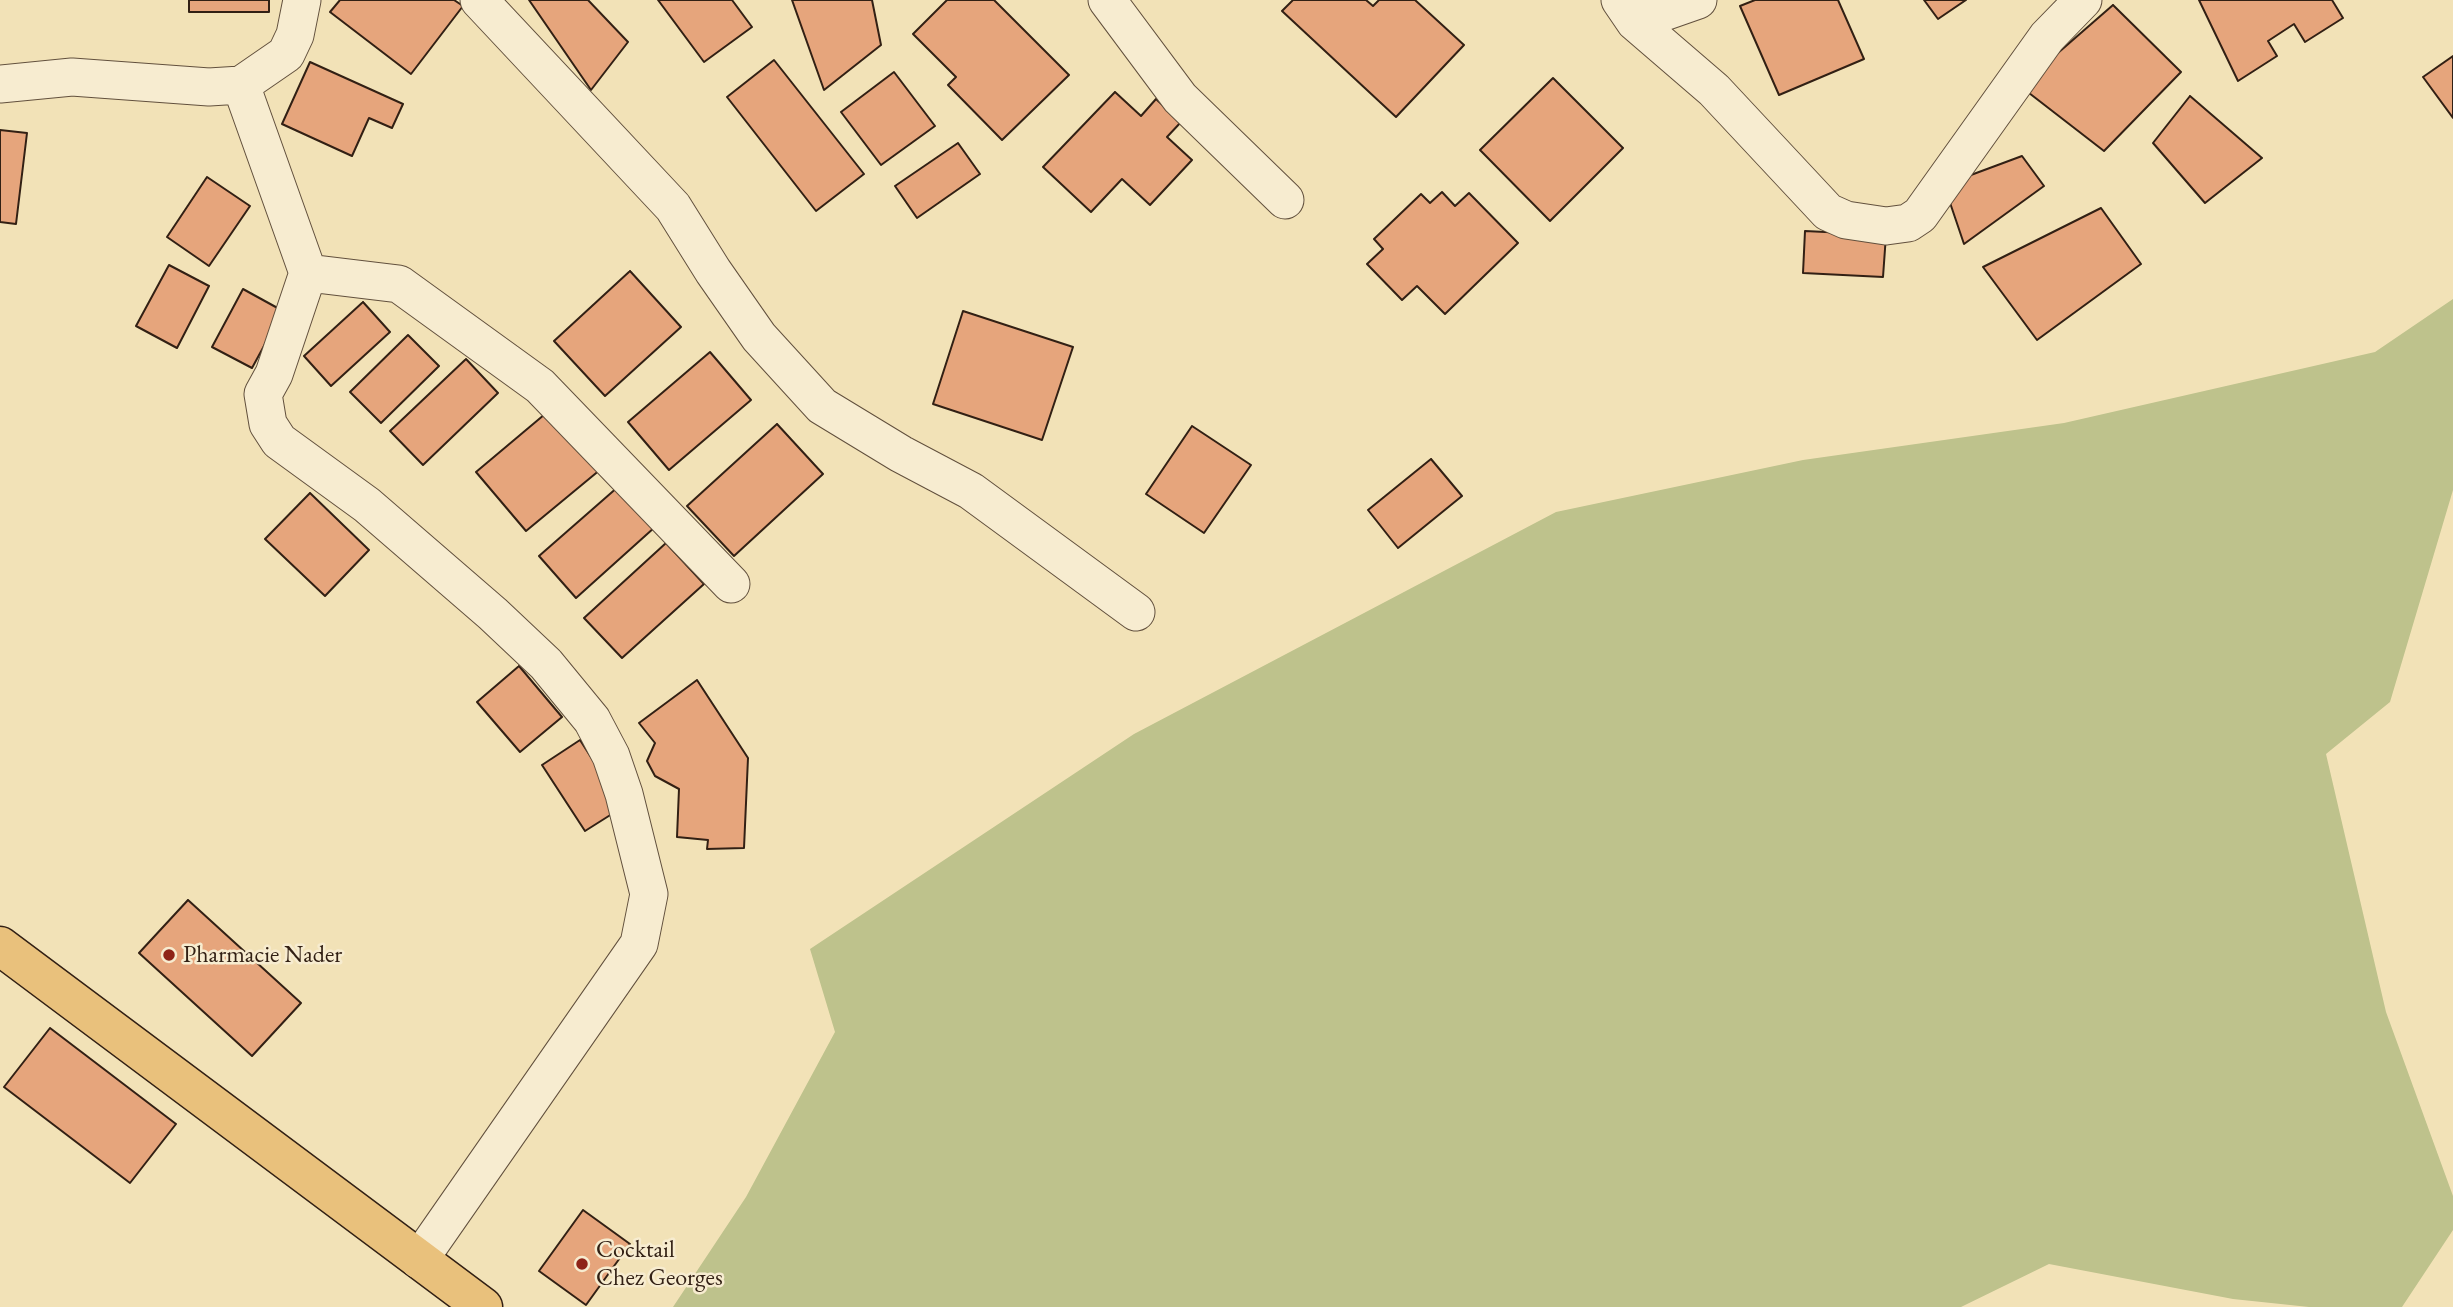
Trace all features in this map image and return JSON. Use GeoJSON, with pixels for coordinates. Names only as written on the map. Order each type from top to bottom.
{"type":"FeatureCollection","features":[{"type":"Feature","properties":{"kind":"highway"},"geometry":{"type":"LineString","coordinates":[[0,946],[483,1307]]}},
{"type":"Feature","properties":{"kind":"street"},"geometry":{"type":"LineString","coordinates":[[0,84],[72,77],[209,87],[241,85],[286,54],[295,35],[302,0]]}},
{"type":"Feature","properties":{"kind":"street"},"geometry":{"type":"LineString","coordinates":[[479,0],[673,206],[713,271],[759,337],[822,406],[901,454],[971,491],[1136,612]]}},
{"type":"Feature","properties":{"kind":"street"},"geometry":{"type":"LineString","coordinates":[[1107,0],[1180,98],[1285,200]]}},
{"type":"Feature","properties":{"kind":"street"},"geometry":{"type":"LineString","coordinates":[[1627,11],[1698,0]]}},
{"type":"Feature","properties":{"kind":"street"},"geometry":{"type":"LineString","coordinates":[[1627,11],[1714,90],[1828,212],[1846,220],[1886,226],[1908,223],[1920,215],[2047,37],[2083,0]]}},
{"type":"Feature","properties":{"kind":"street"},"geometry":{"type":"LineString","coordinates":[[241,85],[309,273],[274,373],[263,394],[268,424],[279,441],[367,505],[493,614],[546,664],[592,720],[611,756],[624,794],[649,894],[639,944],[419,1260]]}},
{"type":"Feature","properties":{"kind":"street"},"geometry":{"type":"LineString","coordinates":[[309,273],[399,284],[540,386],[731,583]]}},
{"type":"Feature","properties":{"kind":"green space"},"geometry":{"type":"Polygon","coordinates":[[[2453,299],[2453,490],[2390,702],[2326,754],[2386,1012],[2453,1196],[2453,1230],[2402,1307],[2309,1307],[2233,1299],[2049,1264],[1961,1307],[673,1307],[746,1197],[835,1032],[810,949],[1134,734],[1556,512],[1803,460],[2064,423],[2375,352],[2453,299]]]}},
{"type":"Feature","properties":{"kind":"building"},"geometry":{"type":"Polygon","coordinates":[[[189,0],[269,0],[269,12],[189,12],[189,0]]]}},
{"type":"Feature","properties":{"kind":"building"},"geometry":{"type":"Polygon","coordinates":[[[340,0],[454,0],[463,6],[411,74],[330,12],[340,0]]]}},
{"type":"Feature","properties":{"kind":"building"},"geometry":{"type":"Polygon","coordinates":[[[529,0],[588,0],[628,42],[591,90],[529,0]]]}},
{"type":"Feature","properties":{"kind":"building"},"geometry":{"type":"Polygon","coordinates":[[[658,0],[732,0],[752,27],[704,62],[658,0]]]}},
{"type":"Feature","properties":{"kind":"building"},"geometry":{"type":"Polygon","coordinates":[[[792,0],[872,0],[881,45],[824,90],[792,0]]]}},
{"type":"Feature","properties":{"kind":"building"},"geometry":{"type":"Polygon","coordinates":[[[947,0],[994,0],[1069,75],[1002,140],[948,85],[956,77],[913,34],[947,0]]]}},
{"type":"Feature","properties":{"kind":"building"},"geometry":{"type":"Polygon","coordinates":[[[1293,0],[1366,0],[1373,6],[1379,0],[1415,0],[1464,45],[1396,117],[1282,11],[1293,0]]]}},
{"type":"Feature","properties":{"kind":"building"},"geometry":{"type":"Polygon","coordinates":[[[1755,0],[1838,0],[1864,59],[1779,95],[1740,6],[1755,0]]]}},
{"type":"Feature","properties":{"kind":"building"},"geometry":{"type":"Polygon","coordinates":[[[1924,0],[1966,0],[1938,19],[1924,0]]]}},
{"type":"Feature","properties":{"kind":"building"},"geometry":{"type":"Polygon","coordinates":[[[2199,0],[2332,0],[2343,18],[2305,42],[2294,24],[2268,41],[2277,56],[2238,81],[2199,0]]]}},
{"type":"Feature","properties":{"kind":"building"},"geometry":{"type":"Polygon","coordinates":[[[2113,5],[2181,72],[2104,151],[2020,86],[2113,5]]]}},
{"type":"Feature","properties":{"kind":"building"},"geometry":{"type":"Polygon","coordinates":[[[2453,56],[2453,118],[2423,77],[2453,56]]]}},
{"type":"Feature","properties":{"kind":"building"},"geometry":{"type":"Polygon","coordinates":[[[774,60],[864,174],[816,211],[727,97],[774,60]]]}},
{"type":"Feature","properties":{"kind":"building"},"geometry":{"type":"Polygon","coordinates":[[[310,62],[403,104],[392,128],[369,118],[352,156],[282,124],[310,62]]]}},
{"type":"Feature","properties":{"kind":"building"},"geometry":{"type":"Polygon","coordinates":[[[894,72],[935,126],[881,165],[841,112],[894,72]]]}},
{"type":"Feature","properties":{"kind":"building"},"geometry":{"type":"Polygon","coordinates":[[[1553,78],[1623,148],[1550,221],[1480,150],[1553,78]]]}},
{"type":"Feature","properties":{"kind":"building"},"geometry":{"type":"Polygon","coordinates":[[[1115,92],[1141,116],[1156,99],[1181,122],[1167,137],[1192,160],[1150,205],[1122,179],[1091,212],[1043,167],[1115,92]]]}},
{"type":"Feature","properties":{"kind":"building"},"geometry":{"type":"Polygon","coordinates":[[[2190,96],[2262,158],[2205,203],[2153,143],[2190,96]]]}},
{"type":"Feature","properties":{"kind":"building"},"geometry":{"type":"Polygon","coordinates":[[[0,130],[27,133],[16,224],[0,222],[0,130]]]}},
{"type":"Feature","properties":{"kind":"building"},"geometry":{"type":"Polygon","coordinates":[[[958,143],[980,174],[917,218],[895,186],[958,143]]]}},
{"type":"Feature","properties":{"kind":"building"},"geometry":{"type":"Polygon","coordinates":[[[2022,156],[2044,186],[1964,244],[1944,185],[2022,156]]]}},
{"type":"Feature","properties":{"kind":"building"},"geometry":{"type":"Polygon","coordinates":[[[207,177],[250,206],[209,266],[167,237],[207,177]]]}},
{"type":"Feature","properties":{"kind":"building"},"geometry":{"type":"Polygon","coordinates":[[[1442,192],[1455,206],[1469,193],[1518,243],[1445,314],[1417,286],[1402,300],[1367,264],[1383,249],[1374,239],[1421,194],[1430,203],[1442,192]]]}},
{"type":"Feature","properties":{"kind":"building"},"geometry":{"type":"Polygon","coordinates":[[[2101,208],[2141,264],[2037,340],[1983,267],[2101,208]]]}},
{"type":"Feature","properties":{"kind":"building"},"geometry":{"type":"Polygon","coordinates":[[[1805,231],[1886,235],[1883,277],[1803,273],[1805,231]]]}},
{"type":"Feature","properties":{"kind":"building"},"geometry":{"type":"Polygon","coordinates":[[[169,265],[209,286],[177,348],[136,326],[169,265]]]}},
{"type":"Feature","properties":{"kind":"building"},"geometry":{"type":"Polygon","coordinates":[[[630,271],[681,327],[605,396],[554,341],[630,271]]]}},
{"type":"Feature","properties":{"kind":"building"},"geometry":{"type":"Polygon","coordinates":[[[243,289],[283,311],[252,368],[212,347],[243,289]]]}},
{"type":"Feature","properties":{"kind":"building"},"geometry":{"type":"Polygon","coordinates":[[[363,302],[390,332],[331,386],[304,356],[363,302]]]}},
{"type":"Feature","properties":{"kind":"building"},"geometry":{"type":"Polygon","coordinates":[[[963,311],[1073,347],[1042,440],[933,404],[963,311]]]}},
{"type":"Feature","properties":{"kind":"building"},"geometry":{"type":"Polygon","coordinates":[[[408,335],[439,366],[381,423],[350,392],[408,335]]]}},
{"type":"Feature","properties":{"kind":"building"},"geometry":{"type":"Polygon","coordinates":[[[710,352],[751,400],[669,470],[628,422],[710,352]]]}},
{"type":"Feature","properties":{"kind":"building"},"geometry":{"type":"Polygon","coordinates":[[[466,359],[498,393],[423,465],[390,431],[466,359]]]}},
{"type":"Feature","properties":{"kind":"building"},"geometry":{"type":"Polygon","coordinates":[[[551,409],[601,469],[526,531],[476,472],[551,409]]]}},
{"type":"Feature","properties":{"kind":"building"},"geometry":{"type":"Polygon","coordinates":[[[777,424],[823,474],[734,556],[687,506],[777,424]]]}},
{"type":"Feature","properties":{"kind":"building"},"geometry":{"type":"Polygon","coordinates":[[[1192,426],[1251,465],[1204,533],[1146,494],[1192,426]]]}},
{"type":"Feature","properties":{"kind":"building"},"geometry":{"type":"Polygon","coordinates":[[[1431,459],[1462,496],[1398,548],[1368,510],[1431,459]]]}},
{"type":"Feature","properties":{"kind":"building"},"geometry":{"type":"Polygon","coordinates":[[[619,486],[655,527],[576,598],[539,556],[619,486]]]}},
{"type":"Feature","properties":{"kind":"building"},"geometry":{"type":"Polygon","coordinates":[[[310,493],[369,550],[325,596],[265,539],[310,493]]]}},
{"type":"Feature","properties":{"kind":"building"},"geometry":{"type":"Polygon","coordinates":[[[666,543],[704,584],[622,658],[584,618],[666,543]]]}},
{"type":"Feature","properties":{"kind":"building"},"geometry":{"type":"Polygon","coordinates":[[[519,666],[562,717],[520,752],[477,702],[519,666]]]}},
{"type":"Feature","properties":{"kind":"building"},"geometry":{"type":"Polygon","coordinates":[[[697,680],[748,758],[744,848],[707,849],[708,840],[677,837],[679,789],[655,776],[647,761],[655,743],[639,723],[697,680]]]}},
{"type":"Feature","properties":{"kind":"building"},"geometry":{"type":"Polygon","coordinates":[[[580,740],[623,807],[585,831],[542,765],[580,740]]]}},
{"type":"Feature","properties":{"kind":"building"},"geometry":{"type":"Polygon","coordinates":[[[188,900],[301,1003],[252,1056],[139,953],[188,900]]]}},
{"type":"Feature","properties":{"kind":"building"},"geometry":{"type":"Polygon","coordinates":[[[50,1028],[176,1124],[130,1183],[4,1087],[50,1028]]]}},
{"type":"Feature","properties":{"kind":"building"},"geometry":{"type":"Polygon","coordinates":[[[583,1210],[630,1244],[586,1305],[539,1271],[583,1210]]]}},
{"type":"Feature","properties":{"kind":"place","name":"Pharmacie Nader"},"geometry":{"type":"Point","coordinates":[169,955]}},
{"type":"Feature","properties":{"kind":"place","name":"Cocktail Chez Georges"},"geometry":{"type":"Point","coordinates":[582,1264]}}]}
